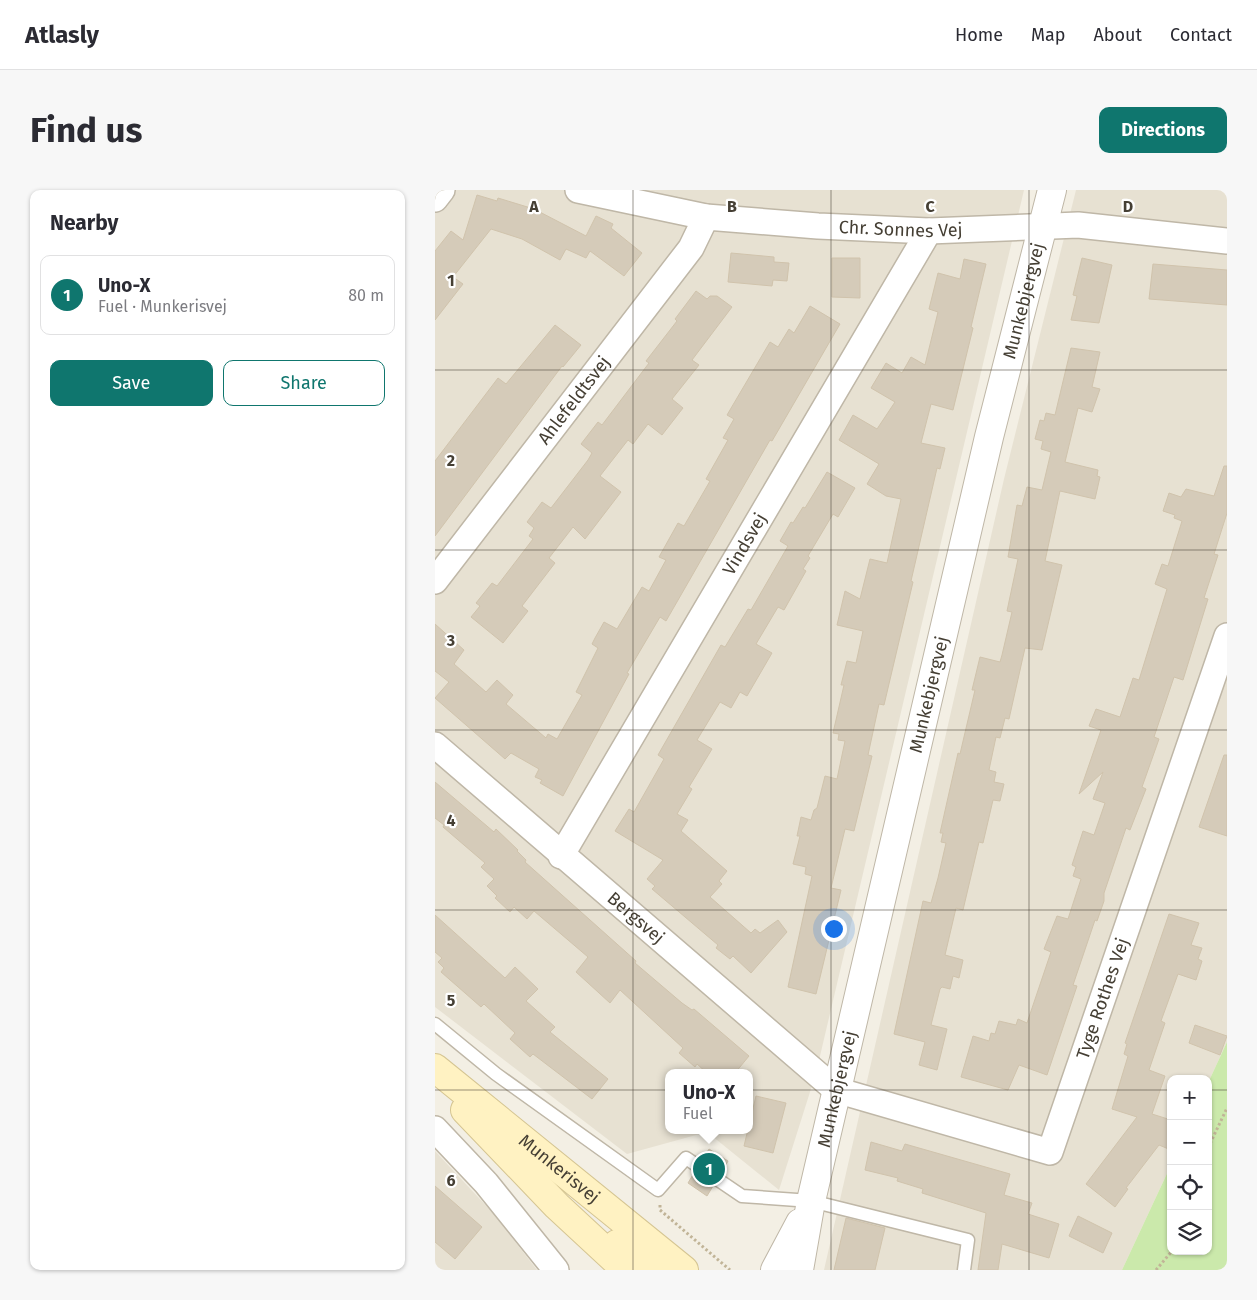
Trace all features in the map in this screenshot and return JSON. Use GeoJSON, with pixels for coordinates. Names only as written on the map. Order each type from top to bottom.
{"type":"FeatureCollection","features":[{"type":"Feature","properties":{"kind":"main road","name":"Munkerisvej"},"geometry":{"type":"LineString","coordinates":[[435,1068],[684,1270]]}},
{"type":"Feature","properties":{"kind":"main road","name":"Munkerisvej"},"geometry":{"type":"LineString","coordinates":[[435,1078],[557,1206],[588,1232],[626,1270]]}},
{"type":"Feature","properties":{"kind":"main road"},"geometry":{"type":"LineString","coordinates":[[588,1232],[621,1245],[649,1270]]}},
{"type":"Feature","properties":{"kind":"street"},"geometry":{"type":"LineString","coordinates":[[435,199],[442,190]]}},
{"type":"Feature","properties":{"kind":"street","name":"Chr. Sonnes Vej"},"geometry":{"type":"LineString","coordinates":[[577,190],[706,217],[818,226],[929,231],[1078,225],[1227,240]]}},
{"type":"Feature","properties":{"kind":"street","name":"Munkebjergvej"},"geometry":{"type":"LineString","coordinates":[[799,1270],[811,1202],[989,437],[1045,227],[1052,190]]}},
{"type":"Feature","properties":{"kind":"street","name":"Ahlefeldtsvej"},"geometry":{"type":"LineString","coordinates":[[435,581],[691,248],[706,217]]}},
{"type":"Feature","properties":{"kind":"street","name":"Vindsvej"},"geometry":{"type":"LineString","coordinates":[[561,856],[929,231]]}},
{"type":"Feature","properties":{"kind":"street","name":"Tyge Rothes Vej"},"geometry":{"type":"LineString","coordinates":[[837,1090],[1050,1152],[1227,636]]}},
{"type":"Feature","properties":{"kind":"street","name":"Bergsvej"},"geometry":{"type":"LineString","coordinates":[[435,745],[561,856],[837,1090]]}},
{"type":"Feature","properties":{"kind":"street"},"geometry":{"type":"LineString","coordinates":[[435,1129],[496,1195],[556,1270]]}},
{"type":"Feature","properties":{"kind":"street","name":"Munkebjergvej"},"geometry":{"type":"LineString","coordinates":[[775,1270],[811,1202]]}},
{"type":"Feature","properties":{"kind":"lane"},"geometry":{"type":"LineString","coordinates":[[435,1024],[496,1074],[658,1190],[686,1158],[742,1196],[811,1202],[968,1240],[964,1270]]}},
{"type":"Feature","properties":{"kind":"path"},"geometry":{"type":"LineString","coordinates":[[1212,1140],[1227,1108]]}},
{"type":"Feature","properties":{"kind":"path"},"geometry":{"type":"LineString","coordinates":[[658,1190],[661,1210],[730,1270]]}},
{"type":"Feature","properties":{"kind":"path"},"geometry":{"type":"LineString","coordinates":[[1156,1270],[1169,1255]]}},
{"type":"Feature","properties":{"kind":"shaded area"},"geometry":{"type":"Polygon","coordinates":[[[435,190],[1024,190],[816,1073],[779,1190],[709,1134],[753,1134],[753,1069],[665,1069],[665,1134],[700,1134],[627,1154],[435,1007],[435,190]]]}},
{"type":"Feature","properties":{"kind":"shaded area"},"geometry":{"type":"Polygon","coordinates":[[[1076,190],[1227,190],[1227,1042],[1212,1075],[1167,1075],[1167,1174],[1122,1270],[824,1270],[1004,479],[1076,190]]]}},
{"type":"Feature","properties":{"kind":"shaded area"},"geometry":{"type":"Polygon","coordinates":[[[435,1151],[492,1212],[537,1270],[435,1270],[435,1151]]]}},
{"type":"Feature","properties":{"kind":"green space"},"geometry":{"type":"Polygon","coordinates":[[[1227,1042],[1227,1270],[1122,1270],[1167,1174],[1167,1255],[1212,1255],[1212,1075],[1227,1042]]]}},
{"type":"Feature","properties":{"kind":"building"},"geometry":{"type":"Polygon","coordinates":[[[477,195],[497,201],[498,198],[534,209],[586,236],[596,216],[613,224],[611,228],[642,253],[624,276],[590,251],[586,258],[566,249],[560,260],[522,239],[491,229],[453,277],[463,284],[435,320],[435,251],[451,231],[463,240],[477,195]]]}},
{"type":"Feature","properties":{"kind":"building"},"geometry":{"type":"Polygon","coordinates":[[[731,253],[774,257],[774,262],[789,263],[787,281],[773,280],[772,286],[728,282],[731,253]]]}},
{"type":"Feature","properties":{"kind":"building"},"geometry":{"type":"Polygon","coordinates":[[[832,258],[860,258],[860,298],[832,297],[832,258]]]}},
{"type":"Feature","properties":{"kind":"building"},"geometry":{"type":"Polygon","coordinates":[[[1082,258],[1112,265],[1099,323],[1071,320],[1077,296],[1073,295],[1082,258]]]}},
{"type":"Feature","properties":{"kind":"building"},"geometry":{"type":"Polygon","coordinates":[[[964,259],[986,264],[953,410],[931,404],[921,443],[945,448],[940,469],[937,468],[884,705],[879,704],[868,755],[872,756],[854,831],[845,829],[831,888],[841,890],[816,994],[788,987],[812,876],[805,874],[806,867],[793,864],[800,836],[797,836],[801,817],[811,820],[814,810],[817,808],[825,776],[837,779],[845,741],[838,740],[839,734],[833,733],[844,685],[841,685],[847,661],[856,663],[863,631],[837,625],[845,591],[860,599],[870,559],[887,563],[901,499],[886,496],[867,484],[879,464],[839,440],[853,415],[877,429],[895,402],[871,388],[886,363],[902,373],[911,357],[925,365],[938,312],[929,309],[938,273],[960,279],[964,259]]]}},
{"type":"Feature","properties":{"kind":"building"},"geometry":{"type":"Polygon","coordinates":[[[1153,264],[1227,270],[1227,305],[1149,299],[1153,264]]]}},
{"type":"Feature","properties":{"kind":"building"},"geometry":{"type":"Polygon","coordinates":[[[696,291],[707,299],[710,296],[717,296],[732,307],[692,360],[699,365],[672,399],[683,408],[662,435],[648,424],[633,444],[628,440],[600,476],[621,492],[585,539],[573,527],[549,558],[555,563],[522,606],[528,611],[503,643],[471,617],[480,606],[476,603],[492,583],[497,586],[533,539],[529,536],[534,528],[527,522],[542,502],[551,508],[588,460],[592,453],[581,444],[598,422],[602,425],[649,363],[646,361],[677,321],[675,319],[696,291]]]}},
{"type":"Feature","properties":{"kind":"building"},"geometry":{"type":"Polygon","coordinates":[[[810,306],[840,324],[772,441],[770,440],[666,621],[660,617],[627,673],[629,674],[563,796],[540,783],[542,780],[535,777],[539,769],[511,753],[505,759],[435,698],[449,682],[435,671],[435,624],[464,650],[454,664],[486,692],[497,680],[513,695],[506,704],[546,738],[548,734],[557,739],[582,695],[576,692],[598,648],[592,644],[604,622],[617,629],[642,587],[649,591],[666,560],[659,557],[678,523],[684,526],[710,481],[706,479],[728,440],[723,438],[734,419],[727,415],[770,342],[778,347],[789,329],[794,333],[810,306]]]}},
{"type":"Feature","properties":{"kind":"building"},"geometry":{"type":"Polygon","coordinates":[[[555,325],[581,345],[562,366],[435,536],[435,461],[498,378],[506,384],[555,325]]]}},
{"type":"Feature","properties":{"kind":"building"},"geometry":{"type":"Polygon","coordinates":[[[1071,348],[1100,352],[1092,387],[1100,389],[1092,412],[1078,408],[1065,462],[1098,470],[1097,476],[1100,477],[1095,499],[1060,491],[1045,561],[1062,565],[1042,650],[1025,648],[1009,719],[1005,718],[1000,738],[996,737],[989,770],[996,772],[994,782],[1004,784],[1000,801],[993,800],[983,843],[979,842],[963,910],[956,908],[945,955],[963,960],[959,978],[953,976],[950,989],[942,987],[940,989],[931,1025],[947,1029],[937,1070],[919,1065],[925,1042],[894,1034],[923,901],[931,903],[946,843],[941,842],[943,833],[940,833],[958,753],[960,754],[975,690],[972,690],[980,657],[1000,662],[1012,612],[1007,611],[1018,559],[1008,557],[1017,505],[1022,506],[1027,487],[1042,490],[1051,452],[1041,449],[1043,441],[1035,439],[1040,420],[1044,421],[1046,413],[1055,415],[1071,348]]]}},
{"type":"Feature","properties":{"kind":"building"},"geometry":{"type":"Polygon","coordinates":[[[1224,466],[1227,466],[1227,513],[1214,554],[1218,555],[1204,598],[1208,599],[1183,680],[1174,677],[1154,737],[1159,739],[1142,787],[1146,789],[1130,830],[1126,828],[1104,893],[1104,901],[1097,921],[1095,920],[1073,985],[1077,986],[1047,1075],[1019,1065],[1008,1090],[961,1077],[973,1036],[989,1041],[991,1033],[995,1034],[999,1021],[1016,1025],[1018,1019],[1027,1023],[1051,952],[1044,949],[1057,916],[1068,919],[1081,879],[1073,876],[1076,867],[1072,865],[1083,831],[1094,835],[1105,803],[1093,799],[1103,772],[1079,794],[1101,730],[1089,726],[1096,709],[1120,717],[1133,678],[1139,680],[1167,589],[1155,584],[1162,564],[1168,566],[1182,521],[1174,518],[1175,515],[1163,511],[1169,493],[1181,497],[1186,489],[1214,496],[1224,466]]]}},
{"type":"Feature","properties":{"kind":"building"},"geometry":{"type":"Polygon","coordinates":[[[827,472],[855,488],[838,517],[833,514],[808,556],[810,558],[803,569],[806,571],[784,610],[778,607],[756,644],[772,653],[747,696],[740,692],[731,708],[720,702],[697,740],[712,749],[689,787],[692,789],[677,814],[688,820],[681,831],[727,871],[719,881],[722,884],[710,897],[751,933],[755,929],[760,933],[778,920],[787,932],[751,973],[733,956],[730,959],[716,948],[718,945],[652,889],[655,886],[647,879],[663,860],[615,831],[629,809],[634,812],[664,759],[658,755],[721,645],[725,647],[748,609],[751,610],[788,546],[780,541],[791,522],[793,523],[803,507],[805,508],[827,472]]]}},
{"type":"Feature","properties":{"kind":"building"},"geometry":{"type":"Polygon","coordinates":[[[1224,755],[1227,755],[1227,836],[1199,827],[1224,755]]]}},
{"type":"Feature","properties":{"kind":"building"},"geometry":{"type":"Polygon","coordinates":[[[435,782],[494,832],[496,829],[518,850],[526,860],[525,862],[636,961],[635,963],[682,1003],[692,1010],[694,1009],[749,1056],[738,1069],[703,1069],[697,1064],[695,1067],[679,1053],[683,1048],[620,990],[610,1003],[576,972],[588,957],[534,911],[527,919],[514,907],[510,912],[495,898],[497,896],[487,886],[494,879],[481,867],[485,863],[435,818],[435,782]]]}},
{"type":"Feature","properties":{"kind":"building"},"geometry":{"type":"Polygon","coordinates":[[[1169,914],[1199,923],[1191,945],[1202,948],[1198,959],[1202,961],[1196,980],[1178,974],[1161,1021],[1165,1023],[1149,1070],[1165,1076],[1152,1114],[1167,1119],[1167,1148],[1159,1145],[1126,1188],[1128,1189],[1115,1207],[1086,1184],[1137,1117],[1112,1109],[1128,1056],[1124,1054],[1127,1044],[1125,1043],[1169,914]]]}},
{"type":"Feature","properties":{"kind":"building"},"geometry":{"type":"Polygon","coordinates":[[[435,915],[505,978],[515,967],[538,989],[526,1001],[555,1027],[550,1032],[608,1079],[592,1099],[533,1054],[530,1057],[510,1039],[515,1033],[484,1004],[481,1007],[441,972],[444,968],[438,962],[442,958],[435,952],[435,915]]]}},
{"type":"Feature","properties":{"kind":"building"},"geometry":{"type":"Polygon","coordinates":[[[1195,1025],[1227,1036],[1220,1055],[1189,1043],[1195,1025]]]}},
{"type":"Feature","properties":{"kind":"building"},"geometry":{"type":"Polygon","coordinates":[[[756,1096],[786,1103],[773,1153],[744,1146],[747,1134],[753,1134],[753,1108],[756,1096]]]}},
{"type":"Feature","properties":{"kind":"building"},"geometry":{"type":"Polygon","coordinates":[[[871,1142],[902,1151],[905,1144],[1010,1174],[1004,1195],[1032,1203],[1028,1214],[1059,1224],[1049,1258],[1002,1244],[998,1270],[978,1270],[986,1213],[922,1193],[923,1189],[897,1181],[898,1178],[865,1170],[871,1142]]]}},
{"type":"Feature","properties":{"kind":"building"},"geometry":{"type":"Polygon","coordinates":[[[709,1149],[728,1161],[722,1172],[703,1159],[709,1149]]]}},
{"type":"Feature","properties":{"kind":"building"},"geometry":{"type":"Polygon","coordinates":[[[694,1173],[713,1186],[707,1196],[688,1183],[694,1173]]]}},
{"type":"Feature","properties":{"kind":"building"},"geometry":{"type":"Polygon","coordinates":[[[435,1186],[482,1227],[455,1259],[435,1242],[435,1186]]]}},
{"type":"Feature","properties":{"kind":"building"},"geometry":{"type":"Polygon","coordinates":[[[1078,1216],[1112,1233],[1103,1253],[1069,1236],[1078,1216]]]}},
{"type":"Feature","properties":{"kind":"building"},"geometry":{"type":"Polygon","coordinates":[[[846,1218],[885,1228],[875,1270],[834,1270],[846,1218]]]}},
{"type":"Feature","properties":{"kind":"place","name":"Uno-X"},"geometry":{"type":"Point","coordinates":[709,1169]}}]}
